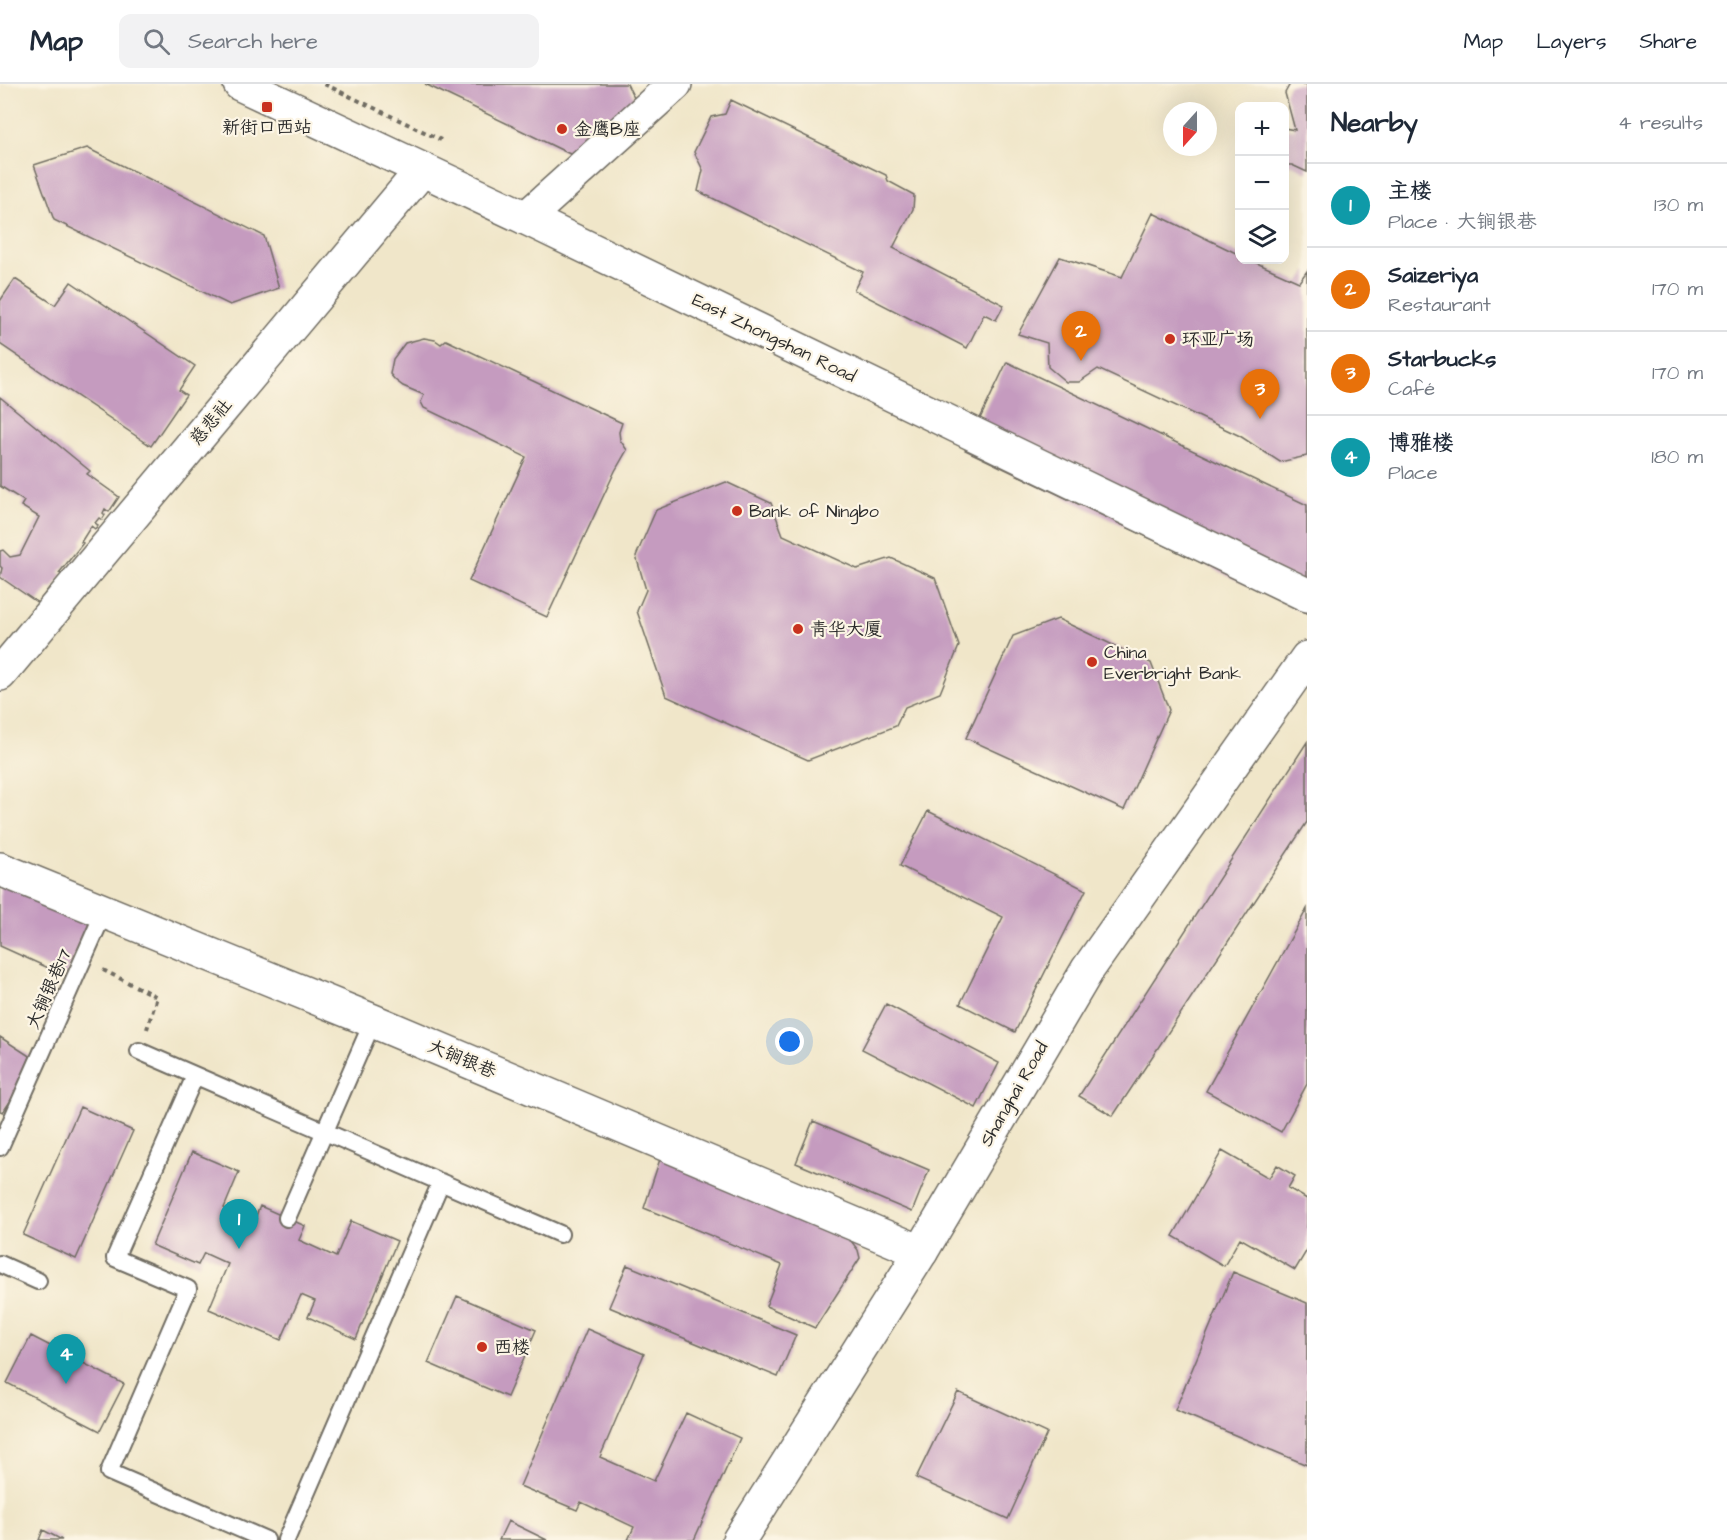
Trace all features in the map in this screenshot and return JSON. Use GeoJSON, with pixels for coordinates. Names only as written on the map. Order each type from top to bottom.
{"type":"FeatureCollection","features":[{"type":"Feature","properties":{"kind":"main road","name":"East Zhongshan Road"},"geometry":{"type":"LineString","coordinates":[[240,84],[526,218],[1307,596]]}},
{"type":"Feature","properties":{"kind":"main road"},"geometry":{"type":"LineString","coordinates":[[526,218],[675,84]]}},
{"type":"Feature","properties":{"kind":"main road","name":"慈悲社"},"geometry":{"type":"LineString","coordinates":[[0,675],[422,170]]}},
{"type":"Feature","properties":{"kind":"main road","name":"Shanghai Road"},"geometry":{"type":"LineString","coordinates":[[738,1540],[921,1252],[1088,969],[1307,658]]}},
{"type":"Feature","properties":{"kind":"main road","name":"大锏银巷"},"geometry":{"type":"LineString","coordinates":[[0,869],[373,1021],[921,1252]]}},
{"type":"Feature","properties":{"kind":"lane","name":"大锏银巷17"},"geometry":{"type":"LineString","coordinates":[[0,1147],[104,912]]}},
{"type":"Feature","properties":{"kind":"lane"},"geometry":{"type":"LineString","coordinates":[[287,1218],[373,1021]]}},
{"type":"Feature","properties":{"kind":"lane"},"geometry":{"type":"LineString","coordinates":[[139,1051],[560,1234]]}},
{"type":"Feature","properties":{"kind":"lane"},"geometry":{"type":"LineString","coordinates":[[195,1076],[115,1258],[188,1289],[109,1472],[266,1540]]}},
{"type":"Feature","properties":{"kind":"lane"},"geometry":{"type":"LineString","coordinates":[[286,1540],[441,1182]]}},
{"type":"Feature","properties":{"kind":"lane"},"geometry":{"type":"LineString","coordinates":[[0,1264],[38,1281]]}},
{"type":"Feature","properties":{"kind":"path"},"geometry":{"type":"LineString","coordinates":[[83,960],[157,997],[139,1051]]}},
{"type":"Feature","properties":{"kind":"building","name":"金鹰B座"},"geometry":{"type":"Polygon","coordinates":[[[425,84],[627,84],[637,104],[572,155],[425,84]]]}},
{"type":"Feature","properties":{"kind":"building"},"geometry":{"type":"Polygon","coordinates":[[[1290,84],[1307,84],[1307,172],[1289,165],[1289,129],[1295,130],[1285,93],[1290,84]]]}},
{"type":"Feature","properties":{"kind":"building"},"geometry":{"type":"Polygon","coordinates":[[[731,100],[886,175],[888,181],[914,195],[913,209],[893,248],[1004,305],[996,320],[984,314],[967,348],[854,290],[863,272],[698,191],[703,170],[694,152],[711,117],[725,114],[731,100]]]}},
{"type":"Feature","properties":{"kind":"building"},"geometry":{"type":"Polygon","coordinates":[[[87,148],[264,236],[279,288],[230,305],[54,220],[34,165],[87,148]]]}},
{"type":"Feature","properties":{"kind":"building","name":"环亚广场"},"geometry":{"type":"Polygon","coordinates":[[[1153,213],[1235,253],[1235,264],[1259,264],[1299,282],[1307,271],[1307,456],[1280,462],[1240,436],[1098,369],[1079,382],[1066,382],[1048,367],[1047,343],[1018,334],[1060,257],[1122,277],[1153,213]]]}},
{"type":"Feature","properties":{"kind":"building"},"geometry":{"type":"Polygon","coordinates":[[[15,279],[55,305],[71,282],[195,366],[179,390],[186,395],[151,446],[0,344],[0,301],[15,279]]]}},
{"type":"Feature","properties":{"kind":"building"},"geometry":{"type":"Polygon","coordinates":[[[424,338],[441,344],[446,340],[622,423],[619,432],[620,440],[627,450],[547,617],[469,581],[526,457],[424,408],[421,402],[424,395],[395,380],[390,374],[393,359],[405,343],[424,338]]]}},
{"type":"Feature","properties":{"kind":"building"},"geometry":{"type":"Polygon","coordinates":[[[1007,362],[1307,505],[1307,613],[965,450],[1007,362]]]}},
{"type":"Feature","properties":{"kind":"building"},"geometry":{"type":"Polygon","coordinates":[[[0,397],[90,471],[87,474],[119,497],[109,512],[105,509],[102,520],[99,518],[95,523],[98,525],[95,529],[91,526],[81,542],[83,543],[59,573],[63,575],[38,603],[0,577],[2,568],[0,551],[3,550],[10,557],[20,555],[39,517],[21,506],[24,501],[0,486],[0,397]]]}},
{"type":"Feature","properties":{"kind":"building","name":"青华大厦"},"geometry":{"type":"Polygon","coordinates":[[[726,482],[771,503],[783,535],[857,569],[891,558],[935,578],[959,646],[940,693],[905,707],[896,726],[808,760],[666,696],[637,611],[646,590],[636,556],[656,510],[726,482]]]}},
{"type":"Feature","properties":{"kind":"building"},"geometry":{"type":"Polygon","coordinates":[[[1058,619],[1151,663],[1169,710],[1124,810],[966,738],[1013,636],[1058,619]]]}},
{"type":"Feature","properties":{"kind":"building"},"geometry":{"type":"Polygon","coordinates":[[[1307,742],[1307,822],[1113,1116],[1079,1096],[1307,742]]]}},
{"type":"Feature","properties":{"kind":"building"},"geometry":{"type":"Polygon","coordinates":[[[928,811],[1086,890],[1015,1032],[960,1004],[1003,917],[900,866],[928,811]]]}},
{"type":"Feature","properties":{"kind":"building"},"geometry":{"type":"Polygon","coordinates":[[[0,877],[93,918],[66,976],[0,946],[0,877]]]}},
{"type":"Feature","properties":{"kind":"building"},"geometry":{"type":"Polygon","coordinates":[[[1307,909],[1307,1084],[1281,1132],[1206,1091],[1307,909]]]}},
{"type":"Feature","properties":{"kind":"building"},"geometry":{"type":"Polygon","coordinates":[[[886,1004],[999,1063],[976,1108],[862,1049],[886,1004]]]}},
{"type":"Feature","properties":{"kind":"building"},"geometry":{"type":"Polygon","coordinates":[[[0,1037],[37,1061],[3,1112],[0,1111],[0,1037]]]}},
{"type":"Feature","properties":{"kind":"building"},"geometry":{"type":"Polygon","coordinates":[[[80,1107],[133,1131],[76,1259],[23,1235],[80,1107]]]}},
{"type":"Feature","properties":{"kind":"building"},"geometry":{"type":"Polygon","coordinates":[[[813,1121],[929,1170],[912,1212],[796,1163],[813,1121]]]}},
{"type":"Feature","properties":{"kind":"building"},"geometry":{"type":"Polygon","coordinates":[[[1222,1151],[1269,1178],[1277,1165],[1295,1176],[1288,1188],[1307,1199],[1307,1250],[1295,1270],[1240,1238],[1224,1266],[1173,1236],[1222,1151]]]}},
{"type":"Feature","properties":{"kind":"building"},"geometry":{"type":"Polygon","coordinates":[[[192,1152],[239,1172],[224,1208],[254,1221],[260,1206],[305,1226],[299,1240],[336,1257],[351,1221],[397,1241],[356,1339],[308,1317],[315,1301],[301,1295],[281,1340],[209,1309],[228,1264],[204,1253],[198,1265],[152,1245],[192,1152]]]}},
{"type":"Feature","properties":{"kind":"building"},"geometry":{"type":"Polygon","coordinates":[[[661,1156],[848,1237],[858,1250],[860,1258],[815,1328],[766,1306],[782,1265],[644,1208],[661,1156]]]}},
{"type":"Feature","properties":{"kind":"building"},"geometry":{"type":"Polygon","coordinates":[[[627,1265],[796,1335],[778,1377],[609,1307],[627,1265]]]}},
{"type":"Feature","properties":{"kind":"building"},"geometry":{"type":"Polygon","coordinates":[[[1233,1272],[1307,1303],[1307,1465],[1175,1410],[1233,1272]]]}},
{"type":"Feature","properties":{"kind":"building","name":"西楼"},"geometry":{"type":"Polygon","coordinates":[[[457,1296],[536,1330],[507,1397],[428,1363],[457,1296]]]}},
{"type":"Feature","properties":{"kind":"building"},"geometry":{"type":"Polygon","coordinates":[[[587,1329],[644,1354],[600,1457],[654,1481],[686,1413],[740,1438],[694,1540],[628,1540],[634,1527],[581,1502],[577,1510],[520,1486],[587,1329]]]}},
{"type":"Feature","properties":{"kind":"building"},"geometry":{"type":"Polygon","coordinates":[[[31,1336],[124,1384],[100,1431],[7,1383],[31,1336]]]}},
{"type":"Feature","properties":{"kind":"building"},"geometry":{"type":"Polygon","coordinates":[[[958,1392],[1047,1433],[1008,1519],[916,1478],[958,1392]]]}},
{"type":"Feature","properties":{"kind":"building"},"geometry":{"type":"Polygon","coordinates":[[[508,1521],[547,1540],[499,1540],[508,1521]]]}},
{"type":"Feature","properties":{"kind":"building"},"geometry":{"type":"Polygon","coordinates":[[[43,1530],[62,1540],[39,1540],[43,1530]]]}},
{"type":"Feature","properties":{"kind":"place","name":"新街口西站"},"geometry":{"type":"Point","coordinates":[267,107]}},
{"type":"Feature","properties":{"kind":"place","name":"金鹰B座"},"geometry":{"type":"Point","coordinates":[562,129]}},
{"type":"Feature","properties":{"kind":"place","name":"环亚广场"},"geometry":{"type":"Point","coordinates":[1170,339]}},
{"type":"Feature","properties":{"kind":"place","name":"Saizeriya"},"geometry":{"type":"Point","coordinates":[1081,361]}},
{"type":"Feature","properties":{"kind":"place","name":"Starbucks"},"geometry":{"type":"Point","coordinates":[1260,419]}},
{"type":"Feature","properties":{"kind":"place","name":"Bank of Ningbo"},"geometry":{"type":"Point","coordinates":[737,511]}},
{"type":"Feature","properties":{"kind":"place","name":"青华大厦"},"geometry":{"type":"Point","coordinates":[798,629]}},
{"type":"Feature","properties":{"kind":"place","name":"China Everbright Bank"},"geometry":{"type":"Point","coordinates":[1092,662]}},
{"type":"Feature","properties":{"kind":"place","name":"主楼"},"geometry":{"type":"Point","coordinates":[239,1249]}},
{"type":"Feature","properties":{"kind":"place","name":"西楼"},"geometry":{"type":"Point","coordinates":[482,1347]}},
{"type":"Feature","properties":{"kind":"place","name":"博雅楼"},"geometry":{"type":"Point","coordinates":[66,1384]}}]}
